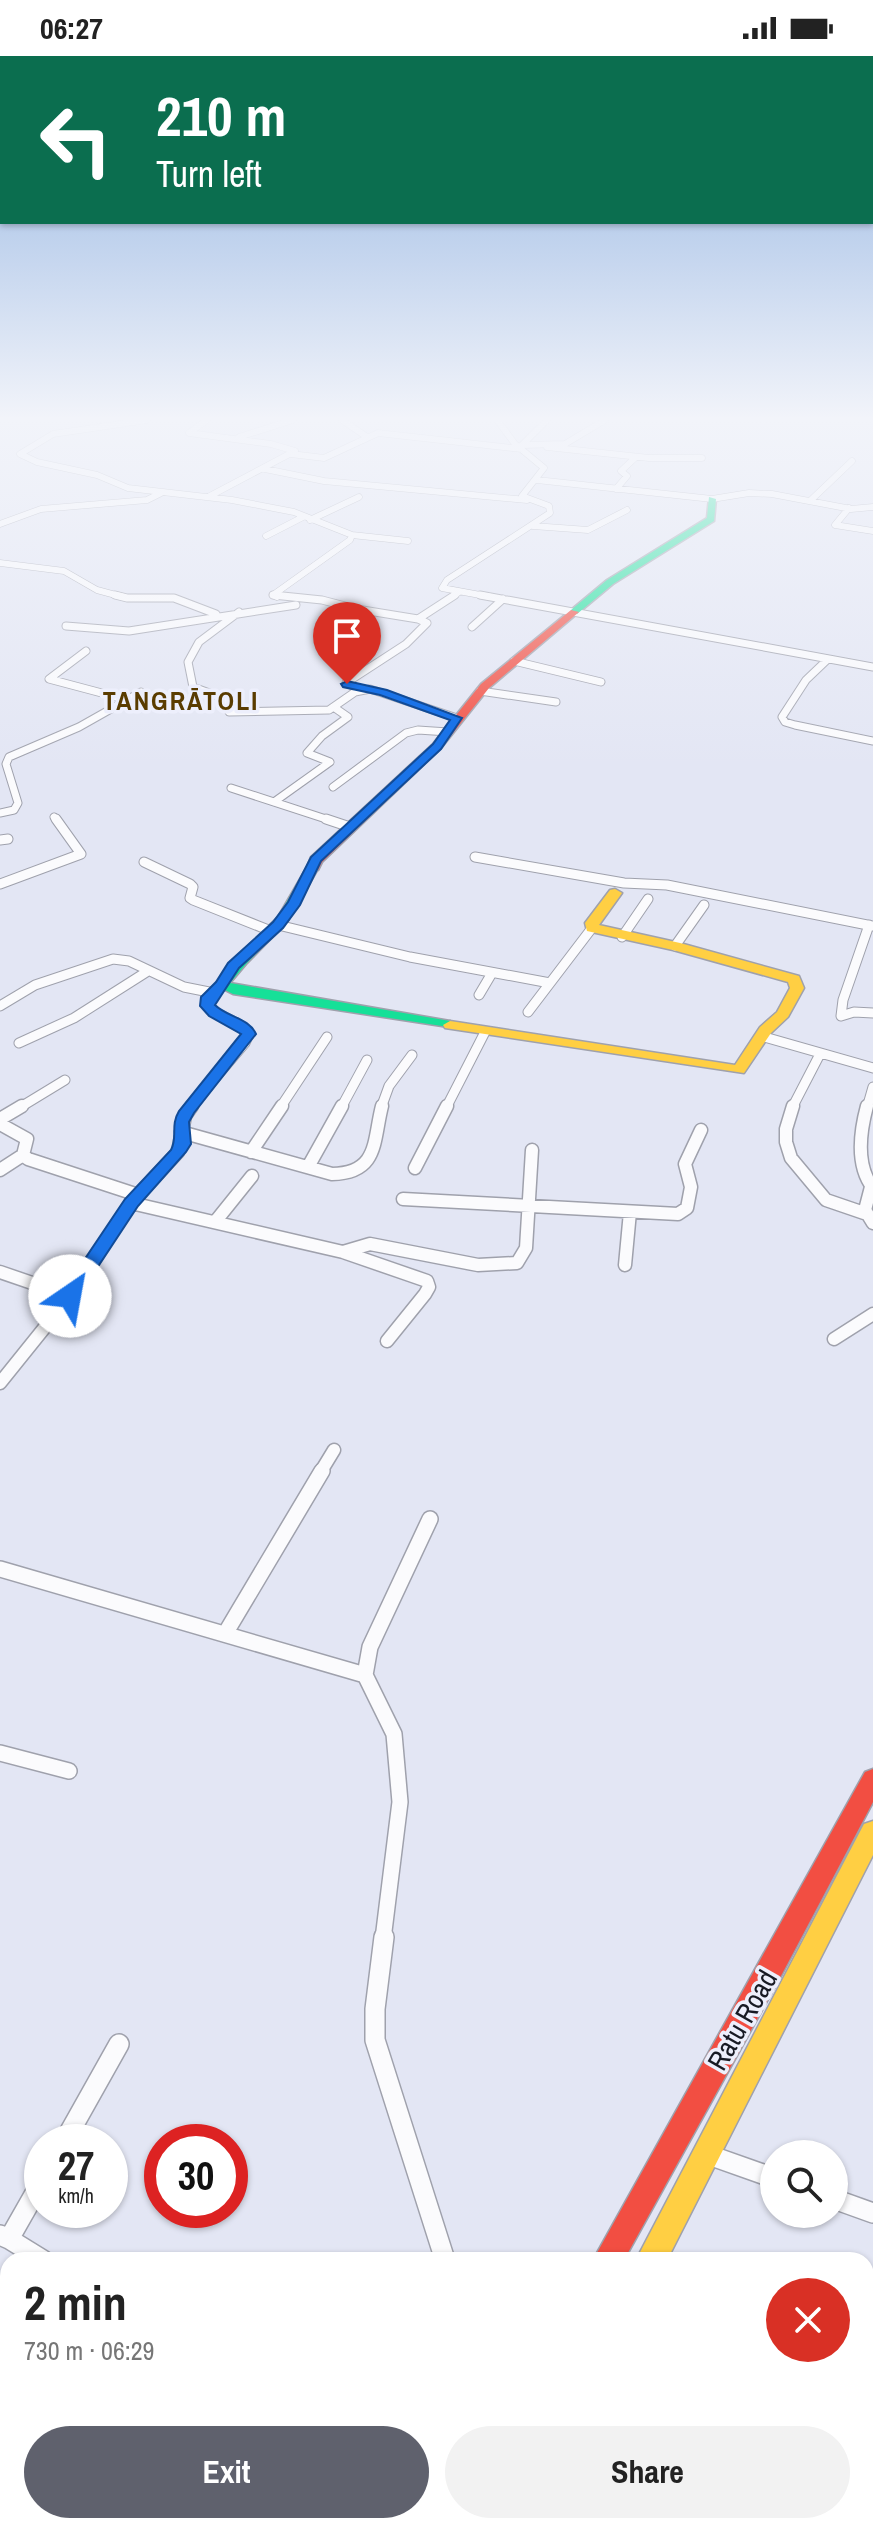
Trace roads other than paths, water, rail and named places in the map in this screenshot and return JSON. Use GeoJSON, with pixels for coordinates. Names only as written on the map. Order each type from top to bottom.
{"type":"FeatureCollection","features":[{"type":"Feature","properties":{"kind":"street"},"geometry":{"type":"LineString","coordinates":[[345,606],[332,601],[273,595],[350,540],[352,536]]}},
{"type":"Feature","properties":{"kind":"street"},"geometry":{"type":"LineString","coordinates":[[358,536],[408,541]]}},
{"type":"Feature","properties":{"kind":"street"},"geometry":{"type":"LineString","coordinates":[[518,536],[440,586],[459,592],[873,667]]}},
{"type":"Feature","properties":{"kind":"street"},"geometry":{"type":"LineString","coordinates":[[0,1383],[70,1296],[135,1199],[183,1144],[181,1122],[187,1111],[249,1034],[246,1028],[214,1013],[207,1006],[233,966],[274,928],[295,903],[316,860],[437,746],[480,691],[514,661],[610,582],[684,536]]}},
{"type":"Feature","properties":{"kind":"street"},"geometry":{"type":"LineString","coordinates":[[0,563],[64,571],[88,587],[121,596],[181,599],[219,615]]}},
{"type":"Feature","properties":{"kind":"street"},"geometry":{"type":"LineString","coordinates":[[418,619],[459,592]]}},
{"type":"Feature","properties":{"kind":"street"},"geometry":{"type":"LineString","coordinates":[[472,627],[503,599]]}},
{"type":"Feature","properties":{"kind":"street"},"geometry":{"type":"LineString","coordinates":[[66,626],[129,631],[239,612],[313,604],[345,606],[418,619],[427,623],[406,644],[346,683],[362,690],[383,692],[452,725]]}},
{"type":"Feature","properties":{"kind":"street"},"geometry":{"type":"LineString","coordinates":[[239,612],[206,635],[191,650],[188,676],[193,687],[223,698],[226,710],[233,713],[335,708],[362,690]]}},
{"type":"Feature","properties":{"kind":"street"},"geometry":{"type":"LineString","coordinates":[[86,651],[49,679],[128,700]]}},
{"type":"Feature","properties":{"kind":"street"},"geometry":{"type":"LineString","coordinates":[[828,659],[806,680],[782,717],[785,722],[795,725],[873,741]]}},
{"type":"Feature","properties":{"kind":"street"},"geometry":{"type":"LineString","coordinates":[[514,661],[601,682]]}},
{"type":"Feature","properties":{"kind":"street"},"geometry":{"type":"LineString","coordinates":[[480,691],[556,702]]}},
{"type":"Feature","properties":{"kind":"street"},"geometry":{"type":"LineString","coordinates":[[5,763],[141,692]]}},
{"type":"Feature","properties":{"kind":"street"},"geometry":{"type":"LineString","coordinates":[[274,802],[330,762],[307,753],[322,736],[348,717],[335,708]]}},
{"type":"Feature","properties":{"kind":"street"},"geometry":{"type":"LineString","coordinates":[[333,787],[406,733],[452,725]]}},
{"type":"Feature","properties":{"kind":"street"},"geometry":{"type":"LineString","coordinates":[[0,753],[18,803],[14,810],[0,813]]}},
{"type":"Feature","properties":{"kind":"street"},"geometry":{"type":"LineString","coordinates":[[231,788],[350,827]]}},
{"type":"Feature","properties":{"kind":"street"},"geometry":{"type":"LineString","coordinates":[[0,884],[81,854],[54,817]]}},
{"type":"Feature","properties":{"kind":"street"},"geometry":{"type":"LineString","coordinates":[[475,857],[624,883],[667,885],[871,925],[841,1016],[854,1012],[873,1013]]}},
{"type":"Feature","properties":{"kind":"street"},"geometry":{"type":"LineString","coordinates":[[144,862],[190,884],[193,887],[190,898],[193,900],[274,928],[550,983]]}},
{"type":"Feature","properties":{"kind":"street"},"geometry":{"type":"LineString","coordinates":[[528,1012],[615,893]]}},
{"type":"Feature","properties":{"kind":"street"},"geometry":{"type":"LineString","coordinates":[[622,937],[648,899]]}},
{"type":"Feature","properties":{"kind":"street"},"geometry":{"type":"LineString","coordinates":[[675,946],[704,905]]}},
{"type":"Feature","properties":{"kind":"street"},"geometry":{"type":"LineString","coordinates":[[0,1006],[35,985],[104,961],[121,959],[184,987],[233,990],[733,1071],[745,1064],[761,1036],[787,1007],[797,988],[794,979],[675,946],[622,937],[592,928]]}},
{"type":"Feature","properties":{"kind":"street"},"geometry":{"type":"LineString","coordinates":[[19,1043],[74,1018],[148,971]]}},
{"type":"Feature","properties":{"kind":"street"},"geometry":{"type":"LineString","coordinates":[[479,995],[492,973]]}},
{"type":"Feature","properties":{"kind":"street"},"geometry":{"type":"LineString","coordinates":[[415,1168],[485,1032]]}},
{"type":"Feature","properties":{"kind":"street"},"geometry":{"type":"LineString","coordinates":[[761,1036],[873,1068]]}},
{"type":"Feature","properties":{"kind":"street"},"geometry":{"type":"LineString","coordinates":[[251,1152],[327,1037]]}},
{"type":"Feature","properties":{"kind":"street"},"geometry":{"type":"LineString","coordinates":[[820,1054],[789,1116],[786,1130],[788,1153],[816,1195],[869,1218]]}},
{"type":"Feature","properties":{"kind":"street"},"geometry":{"type":"LineString","coordinates":[[181,1132],[342,1175],[361,1169],[375,1140],[386,1092],[412,1055]]}},
{"type":"Feature","properties":{"kind":"street"},"geometry":{"type":"LineString","coordinates":[[308,1167],[367,1060]]}},
{"type":"Feature","properties":{"kind":"street"},"geometry":{"type":"LineString","coordinates":[[0,1170],[23,1155],[27,1139],[0,1121],[65,1080]]}},
{"type":"Feature","properties":{"kind":"street"},"geometry":{"type":"LineString","coordinates":[[869,1218],[864,1205],[872,1188],[861,1171],[864,1122],[873,1087]]}},
{"type":"Feature","properties":{"kind":"street"},"geometry":{"type":"LineString","coordinates":[[403,1199],[684,1213],[691,1187],[685,1164],[701,1130]]}},
{"type":"Feature","properties":{"kind":"street"},"geometry":{"type":"LineString","coordinates":[[343,1252],[370,1244],[478,1265],[509,1265],[523,1256],[532,1150]]}},
{"type":"Feature","properties":{"kind":"street"},"geometry":{"type":"LineString","coordinates":[[23,1155],[135,1199],[215,1222],[343,1252],[427,1281],[429,1287],[425,1294],[387,1341]]}},
{"type":"Feature","properties":{"kind":"street"},"geometry":{"type":"LineString","coordinates":[[215,1222],[252,1176]]}},
{"type":"Feature","properties":{"kind":"street"},"geometry":{"type":"LineString","coordinates":[[625,1265],[630,1212]]}},
{"type":"Feature","properties":{"kind":"street"},"geometry":{"type":"LineString","coordinates":[[0,1272],[70,1296]]}},
{"type":"Feature","properties":{"kind":"street"},"geometry":{"type":"LineString","coordinates":[[834,1339],[873,1314]]}},
{"type":"Feature","properties":{"kind":"street"},"geometry":{"type":"LineString","coordinates":[[225,1634],[334,1450]]}},
{"type":"Feature","properties":{"kind":"street"},"geometry":{"type":"LineString","coordinates":[[430,1519],[370,1647],[365,1675],[394,1734],[400,1802],[375,2009],[375,2040],[440,2252]]}},
{"type":"Feature","properties":{"kind":"street"},"geometry":{"type":"LineString","coordinates":[[0,1569],[365,1675]]}},
{"type":"Feature","properties":{"kind":"street"},"geometry":{"type":"LineString","coordinates":[[0,1753],[69,1771]]}},
{"type":"Feature","properties":{"kind":"street","name":"Ratu Road"},"geometry":{"type":"LineString","coordinates":[[612,2252],[773,1966],[873,1779]]}},
{"type":"Feature","properties":{"kind":"street","name":"Ratu Road"},"geometry":{"type":"LineString","coordinates":[[655,2252],[870,1843]]}},
{"type":"Feature","properties":{"kind":"street"},"geometry":{"type":"LineString","coordinates":[[74,2124],[119,2044]]}},
{"type":"Feature","properties":{"kind":"street"},"geometry":{"type":"LineString","coordinates":[[706,2154],[760,2173]]}},
{"type":"Feature","properties":{"kind":"street"},"geometry":{"type":"LineString","coordinates":[[848,2204],[873,2213]]}},
{"type":"Feature","properties":{"kind":"street"},"geometry":{"type":"LineString","coordinates":[[24,2208],[5,2237],[30,2252]]}},
{"type":"Feature","properties":{"kind":"district","name":"TANGRĀTOLI"},"geometry":{"type":"Point","coordinates":[181,700]}}]}
